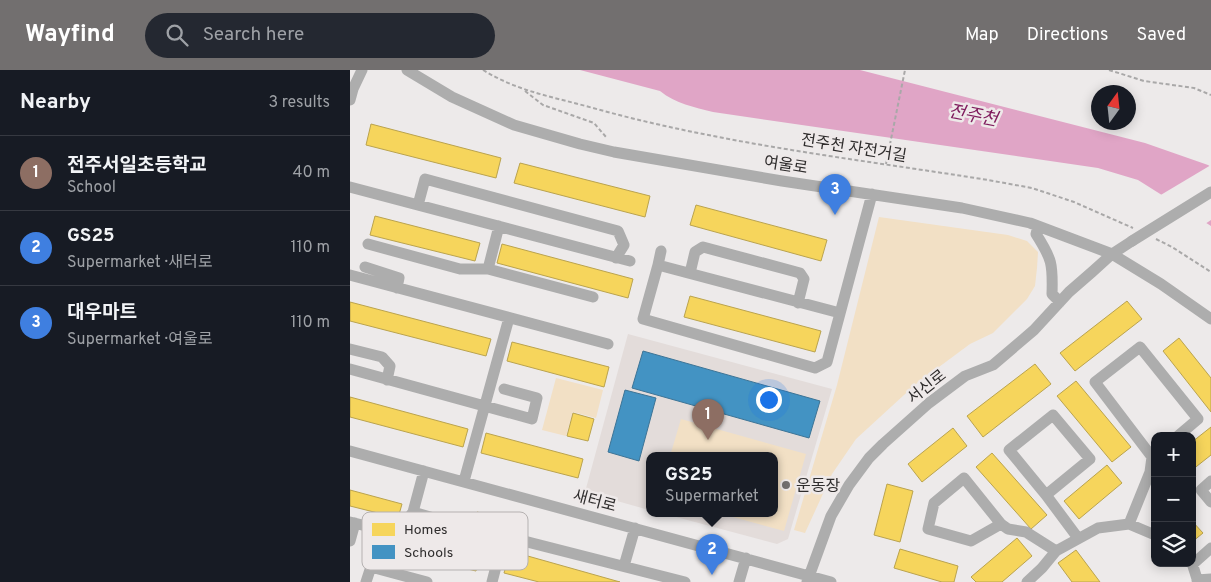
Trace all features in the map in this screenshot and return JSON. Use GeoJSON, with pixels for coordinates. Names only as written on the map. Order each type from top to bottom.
{"type":"FeatureCollection","features":[{"type":"Feature","properties":{"kind":"street"},"geometry":{"type":"LineString","coordinates":[[351,93],[362,70]]}},
{"type":"Feature","properties":{"kind":"street","name":"여울로"},"geometry":{"type":"LineString","coordinates":[[407,70],[452,97],[514,124],[543,134],[614,152],[782,181],[962,208],[1038,226],[1112,254],[1201,310],[1211,319]]}},
{"type":"Feature","properties":{"kind":"street"},"geometry":{"type":"LineString","coordinates":[[418,205],[425,179],[618,231],[624,245],[616,258]]}},
{"type":"Feature","properties":{"kind":"street"},"geometry":{"type":"LineString","coordinates":[[350,187],[630,261]]}},
{"type":"Feature","properties":{"kind":"street","name":"서신로"},"geometry":{"type":"LineString","coordinates":[[808,579],[831,516],[849,486],[869,458],[899,429],[936,397],[965,376],[993,365],[1034,330],[1060,302],[1112,254],[1211,192]]}},
{"type":"Feature","properties":{"kind":"street"},"geometry":{"type":"LineString","coordinates":[[661,251],[643,319],[815,368],[827,362],[872,194]]}},
{"type":"Feature","properties":{"kind":"street"},"geometry":{"type":"LineString","coordinates":[[488,269],[498,226]]}},
{"type":"Feature","properties":{"kind":"street"},"geometry":{"type":"LineString","coordinates":[[1038,226],[1036,234],[1050,257],[1053,270],[1052,294],[1060,302]]}},
{"type":"Feature","properties":{"kind":"street"},"geometry":{"type":"LineString","coordinates":[[368,244],[460,269],[488,269],[593,297]]}},
{"type":"Feature","properties":{"kind":"street"},"geometry":{"type":"LineString","coordinates":[[690,274],[696,252],[703,247],[800,272],[804,279],[798,303]]}},
{"type":"Feature","properties":{"kind":"street"},"geometry":{"type":"LineString","coordinates":[[658,265],[840,313]]}},
{"type":"Feature","properties":{"kind":"street"},"geometry":{"type":"LineString","coordinates":[[365,267],[399,278],[397,288]]}},
{"type":"Feature","properties":{"kind":"street"},"geometry":{"type":"LineString","coordinates":[[350,275],[608,344]]}},
{"type":"Feature","properties":{"kind":"street"},"geometry":{"type":"LineString","coordinates":[[464,481],[509,318]]}},
{"type":"Feature","properties":{"kind":"street"},"geometry":{"type":"LineString","coordinates":[[1151,453],[1095,382],[1140,347],[1198,419],[1183,432]]}},
{"type":"Feature","properties":{"kind":"street"},"geometry":{"type":"LineString","coordinates":[[350,349],[382,357],[390,366],[387,380]]}},
{"type":"Feature","properties":{"kind":"street"},"geometry":{"type":"LineString","coordinates":[[350,369],[532,419],[537,398],[504,389]]}},
{"type":"Feature","properties":{"kind":"street"},"geometry":{"type":"LineString","coordinates":[[1046,495],[1090,459],[1052,415],[1009,450],[1078,538]]}},
{"type":"Feature","properties":{"kind":"street","name":"새터로"},"geometry":{"type":"LineString","coordinates":[[350,451],[746,558],[808,579],[831,582]]}},
{"type":"Feature","properties":{"kind":"street"},"geometry":{"type":"LineString","coordinates":[[1129,524],[1151,467]]}},
{"type":"Feature","properties":{"kind":"street"},"geometry":{"type":"LineString","coordinates":[[413,512],[424,471]]}},
{"type":"Feature","properties":{"kind":"street"},"geometry":{"type":"LineString","coordinates":[[1001,524],[971,541],[928,529],[934,503],[964,478],[1001,524],[1008,529],[1026,532],[1056,551]]}},
{"type":"Feature","properties":{"kind":"street"},"geometry":{"type":"LineString","coordinates":[[1211,481],[1201,490],[1211,502]]}},
{"type":"Feature","properties":{"kind":"street"},"geometry":{"type":"LineString","coordinates":[[350,540],[352,522]]}},
{"type":"Feature","properties":{"kind":"street"},"geometry":{"type":"LineString","coordinates":[[1030,581],[1056,551],[1098,528],[1129,524],[1151,533]]}},
{"type":"Feature","properties":{"kind":"street"},"geometry":{"type":"LineString","coordinates":[[624,566],[635,528]]}},
{"type":"Feature","properties":{"kind":"street"},"geometry":{"type":"LineString","coordinates":[[528,542],[685,582]]}},
{"type":"Feature","properties":{"kind":"street"},"geometry":{"type":"LineString","coordinates":[[1196,561],[1211,548]]}},
{"type":"Feature","properties":{"kind":"street"},"geometry":{"type":"LineString","coordinates":[[740,582],[746,558]]}},
{"type":"Feature","properties":{"kind":"street"},"geometry":{"type":"LineString","coordinates":[[1193,567],[1197,581],[1211,579]]}},
{"type":"Feature","properties":{"kind":"street"},"geometry":{"type":"LineString","coordinates":[[366,582],[370,570]]}},
{"type":"Feature","properties":{"kind":"street"},"geometry":{"type":"LineString","coordinates":[[382,570],[427,582]]}},
{"type":"Feature","properties":{"kind":"path","name":"전주천 자전거길"},"geometry":{"type":"LineString","coordinates":[[483,70],[523,90],[651,123],[719,138],[1032,188],[1074,202],[1140,231]]}},
{"type":"Feature","properties":{"kind":"path"},"geometry":{"type":"LineString","coordinates":[[886,164],[905,70]]}},
{"type":"Feature","properties":{"kind":"path"},"geometry":{"type":"LineString","coordinates":[[1109,70],[1144,81],[1194,88],[1211,95]]}},
{"type":"Feature","properties":{"kind":"path"},"geometry":{"type":"LineString","coordinates":[[523,90],[543,105],[594,123],[606,138]]}},
{"type":"Feature","properties":{"kind":"path"},"geometry":{"type":"LineString","coordinates":[[1156,239],[1211,272]]}},
{"type":"Feature","properties":{"kind":"shaded area"},"geometry":{"type":"Polygon","coordinates":[[[879,217],[1008,235],[1027,241],[1038,252],[1035,286],[1027,299],[993,333],[970,344],[916,384],[856,439],[832,474],[805,533],[794,530],[837,385],[879,217]]]}},
{"type":"Feature","properties":{"kind":"shaded area"},"geometry":{"type":"Polygon","coordinates":[[[628,334],[832,389],[788,539],[777,544],[676,517],[778,517],[778,452],[646,452],[646,509],[585,492],[628,334]]]}},
{"type":"Feature","properties":{"kind":"shaded area"},"geometry":{"type":"Polygon","coordinates":[[[556,378],[603,390],[596,418],[573,412],[566,436],[542,430],[556,378]]]}},
{"type":"Feature","properties":{"kind":"shaded area","name":"운동장"},"geometry":{"type":"Polygon","coordinates":[[[681,419],[806,454],[784,531],[733,517],[778,517],[778,452],[671,452],[681,419]]]}},
{"type":"Feature","properties":{"kind":"water","name":"전주천"},"geometry":{"type":"Polygon","coordinates":[[[580,70],[860,70],[1145,143],[1208,165],[1211,167],[1211,226],[1138,180],[1098,168],[713,112],[679,102],[660,91],[580,70]]]}},
{"type":"Feature","properties":{"kind":"pier"},"geometry":{"type":"Polygon","coordinates":[[[1211,165],[1211,220],[1205,224],[1159,196],[1211,165]]]}},
{"type":"Feature","properties":{"kind":"building: Homes"},"geometry":{"type":"Polygon","coordinates":[[[371,124],[501,158],[496,178],[366,145],[371,124]]]}},
{"type":"Feature","properties":{"kind":"building: Homes"},"geometry":{"type":"Polygon","coordinates":[[[520,163],[650,196],[645,217],[514,183],[520,163]]]}},
{"type":"Feature","properties":{"kind":"building: Homes"},"geometry":{"type":"Polygon","coordinates":[[[696,205],[827,240],[821,261],[690,225],[696,205]]]}},
{"type":"Feature","properties":{"kind":"building: Homes"},"geometry":{"type":"Polygon","coordinates":[[[375,216],[480,243],[475,261],[370,235],[375,216]]]}},
{"type":"Feature","properties":{"kind":"building: Homes"},"geometry":{"type":"Polygon","coordinates":[[[502,244],[633,279],[628,298],[497,263],[502,244]]]}},
{"type":"Feature","properties":{"kind":"building: Homes"},"geometry":{"type":"Polygon","coordinates":[[[690,296],[821,331],[815,352],[684,317],[690,296]]]}},
{"type":"Feature","properties":{"kind":"building: Homes"},"geometry":{"type":"Polygon","coordinates":[[[1127,301],[1142,319],[1075,371],[1060,353],[1127,301]]]}},
{"type":"Feature","properties":{"kind":"building: Homes"},"geometry":{"type":"Polygon","coordinates":[[[350,302],[491,339],[486,356],[350,321],[350,302]]]}},
{"type":"Feature","properties":{"kind":"building: Homes"},"geometry":{"type":"Polygon","coordinates":[[[1179,338],[1211,378],[1211,412],[1163,351],[1179,338]]]}},
{"type":"Feature","properties":{"kind":"building: Homes"},"geometry":{"type":"Polygon","coordinates":[[[512,342],[609,367],[604,387],[507,361],[512,342]]]}},
{"type":"Feature","properties":{"kind":"building: Homes"},"geometry":{"type":"Polygon","coordinates":[[[1035,364],[1051,384],[983,437],[967,416],[1035,364]]]}},
{"type":"Feature","properties":{"kind":"building: Homes"},"geometry":{"type":"Polygon","coordinates":[[[1076,381],[1131,447],[1112,462],[1057,396],[1076,381]]]}},
{"type":"Feature","properties":{"kind":"building: Homes"},"geometry":{"type":"Polygon","coordinates":[[[350,397],[468,429],[463,447],[350,417],[350,397]]]}},
{"type":"Feature","properties":{"kind":"building: Homes"},"geometry":{"type":"Polygon","coordinates":[[[573,413],[594,419],[588,441],[567,436],[573,413]]]}},
{"type":"Feature","properties":{"kind":"building: Homes"},"geometry":{"type":"Polygon","coordinates":[[[1211,427],[1211,455],[1196,467],[1196,439],[1211,427]]]}},
{"type":"Feature","properties":{"kind":"building: Homes"},"geometry":{"type":"Polygon","coordinates":[[[953,428],[967,446],[922,482],[908,464],[953,428]]]}},
{"type":"Feature","properties":{"kind":"building: Homes"},"geometry":{"type":"Polygon","coordinates":[[[486,433],[583,459],[578,478],[481,453],[486,433]]]}},
{"type":"Feature","properties":{"kind":"building: Homes"},"geometry":{"type":"Polygon","coordinates":[[[992,453],[1047,515],[1031,529],[976,467],[992,453]]]}},
{"type":"Feature","properties":{"kind":"building: Homes"},"geometry":{"type":"Polygon","coordinates":[[[1107,465],[1122,483],[1079,519],[1064,501],[1107,465]]]}},
{"type":"Feature","properties":{"kind":"building: Homes"},"geometry":{"type":"Polygon","coordinates":[[[887,484],[913,491],[900,542],[874,535],[887,484]]]}},
{"type":"Feature","properties":{"kind":"building: Homes"},"geometry":{"type":"Polygon","coordinates":[[[350,490],[402,504],[400,512],[374,512],[350,506],[350,490]]]}},
{"type":"Feature","properties":{"kind":"building: Homes"},"geometry":{"type":"Polygon","coordinates":[[[1196,525],[1203,533],[1196,539],[1196,525]]]}},
{"type":"Feature","properties":{"kind":"building: Homes"},"geometry":{"type":"Polygon","coordinates":[[[1017,538],[1032,556],[1002,582],[976,582],[971,577],[1017,538]]]}},
{"type":"Feature","properties":{"kind":"building: Homes"},"geometry":{"type":"Polygon","coordinates":[[[900,549],[958,566],[954,582],[942,582],[894,568],[900,549]]]}},
{"type":"Feature","properties":{"kind":"building: Homes"},"geometry":{"type":"Polygon","coordinates":[[[1076,550],[1100,582],[1072,582],[1058,563],[1076,550]]]}},
{"type":"Feature","properties":{"kind":"building: Homes"},"geometry":{"type":"Polygon","coordinates":[[[528,556],[620,582],[539,582],[504,573],[505,570],[528,570],[528,556]]]}},
{"type":"Feature","properties":{"kind":"building: Schools"},"geometry":{"type":"Polygon","coordinates":[[[643,351],[820,401],[809,438],[632,388],[643,351]]]}},
{"type":"Feature","properties":{"kind":"building: Schools"},"geometry":{"type":"Polygon","coordinates":[[[625,390],[656,398],[639,461],[608,452],[625,390]]]}},
{"type":"Feature","properties":{"kind":"place","name":"대우마트"},"geometry":{"type":"Point","coordinates":[835,215]}},
{"type":"Feature","properties":{"kind":"place","name":"전주서일초등학교"},"geometry":{"type":"Point","coordinates":[708,440]}},
{"type":"Feature","properties":{"kind":"place","name":"운동장"},"geometry":{"type":"Point","coordinates":[786,485]}},
{"type":"Feature","properties":{"kind":"place","name":"GS25"},"geometry":{"type":"Point","coordinates":[712,575]}}]}
